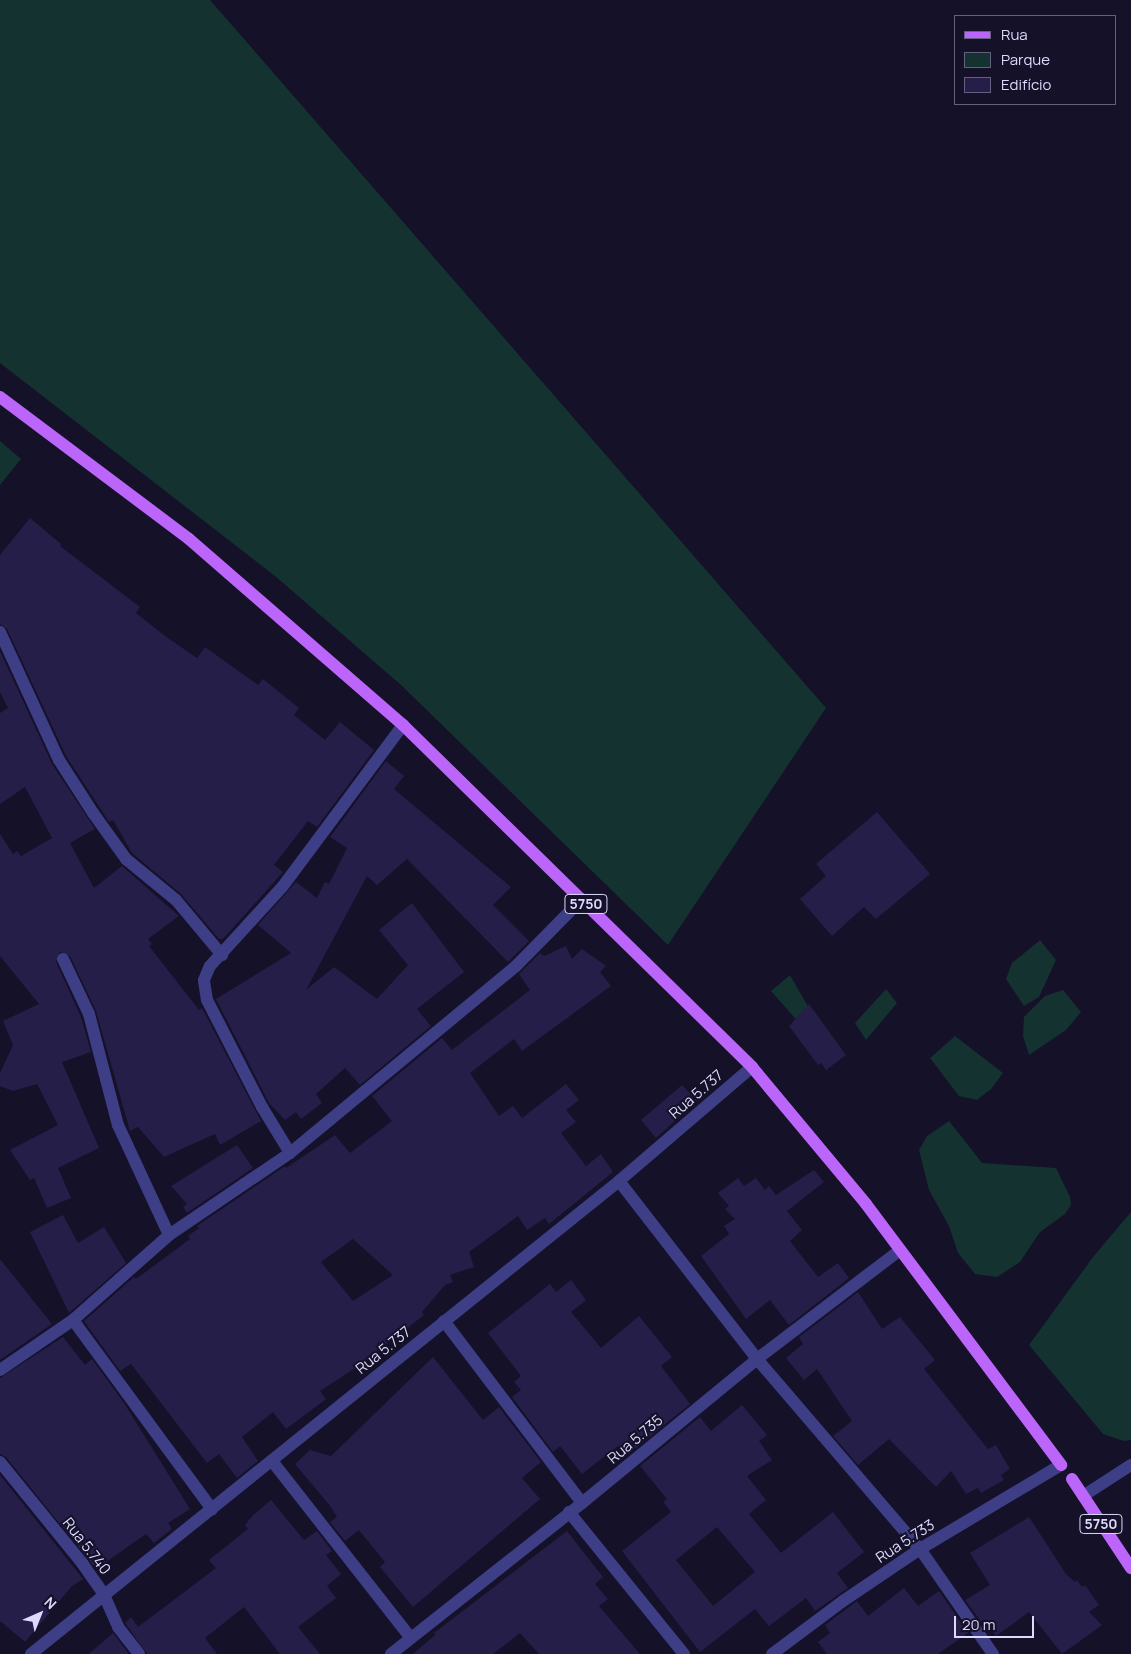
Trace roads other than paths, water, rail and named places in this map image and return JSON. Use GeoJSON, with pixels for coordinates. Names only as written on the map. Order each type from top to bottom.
{"type":"FeatureCollection","features":[{"type":"Feature","properties":{"kind":"main road","name":"5750"},"geometry":{"type":"LineString","coordinates":[[0,397],[189,539],[403,725],[752,1067],[900,1250],[1061,1465]]}},
{"type":"Feature","properties":{"kind":"main road","name":"5750"},"geometry":{"type":"LineString","coordinates":[[1072,1479],[1131,1568]]}},
{"type":"Feature","properties":{"kind":"street"},"geometry":{"type":"LineString","coordinates":[[0,632],[59,760],[93,812],[126,859],[176,900],[222,955]]}},
{"type":"Feature","properties":{"kind":"street"},"geometry":{"type":"LineString","coordinates":[[290,1153],[262,1107],[207,1000],[204,980],[210,966],[284,886],[403,725]]}},
{"type":"Feature","properties":{"kind":"street"},"geometry":{"type":"LineString","coordinates":[[0,1370],[72,1320],[169,1235],[290,1153],[516,966],[582,900]]}},
{"type":"Feature","properties":{"kind":"street"},"geometry":{"type":"LineString","coordinates":[[63,959],[89,1014],[118,1125],[169,1235]]}},
{"type":"Feature","properties":{"kind":"street","name":"Rua 5.737"},"geometry":{"type":"LineString","coordinates":[[31,1654],[619,1181],[752,1067]]}},
{"type":"Feature","properties":{"kind":"street"},"geometry":{"type":"LineString","coordinates":[[619,1181],[757,1359],[920,1549],[993,1654]]}},
{"type":"Feature","properties":{"kind":"street","name":"Rua 5.735"},"geometry":{"type":"LineString","coordinates":[[393,1653],[582,1503],[757,1359],[900,1250]]}},
{"type":"Feature","properties":{"kind":"street"},"geometry":{"type":"LineString","coordinates":[[72,1320],[212,1508]]}},
{"type":"Feature","properties":{"kind":"street"},"geometry":{"type":"LineString","coordinates":[[444,1321],[582,1503]]}},
{"type":"Feature","properties":{"kind":"street"},"geometry":{"type":"LineString","coordinates":[[272,1461],[411,1638]]}},
{"type":"Feature","properties":{"kind":"street","name":"Rua 5.740"},"geometry":{"type":"LineString","coordinates":[[0,1462],[104,1595],[118,1627],[139,1654]]}},
{"type":"Feature","properties":{"kind":"street","name":"Rua 5.733"},"geometry":{"type":"LineString","coordinates":[[772,1654],[843,1600],[920,1549],[1061,1465]]}},
{"type":"Feature","properties":{"kind":"street"},"geometry":{"type":"LineString","coordinates":[[1083,1496],[1131,1465]]}},
{"type":"Feature","properties":{"kind":"street"},"geometry":{"type":"LineString","coordinates":[[569,1512],[684,1654]]}}]}
